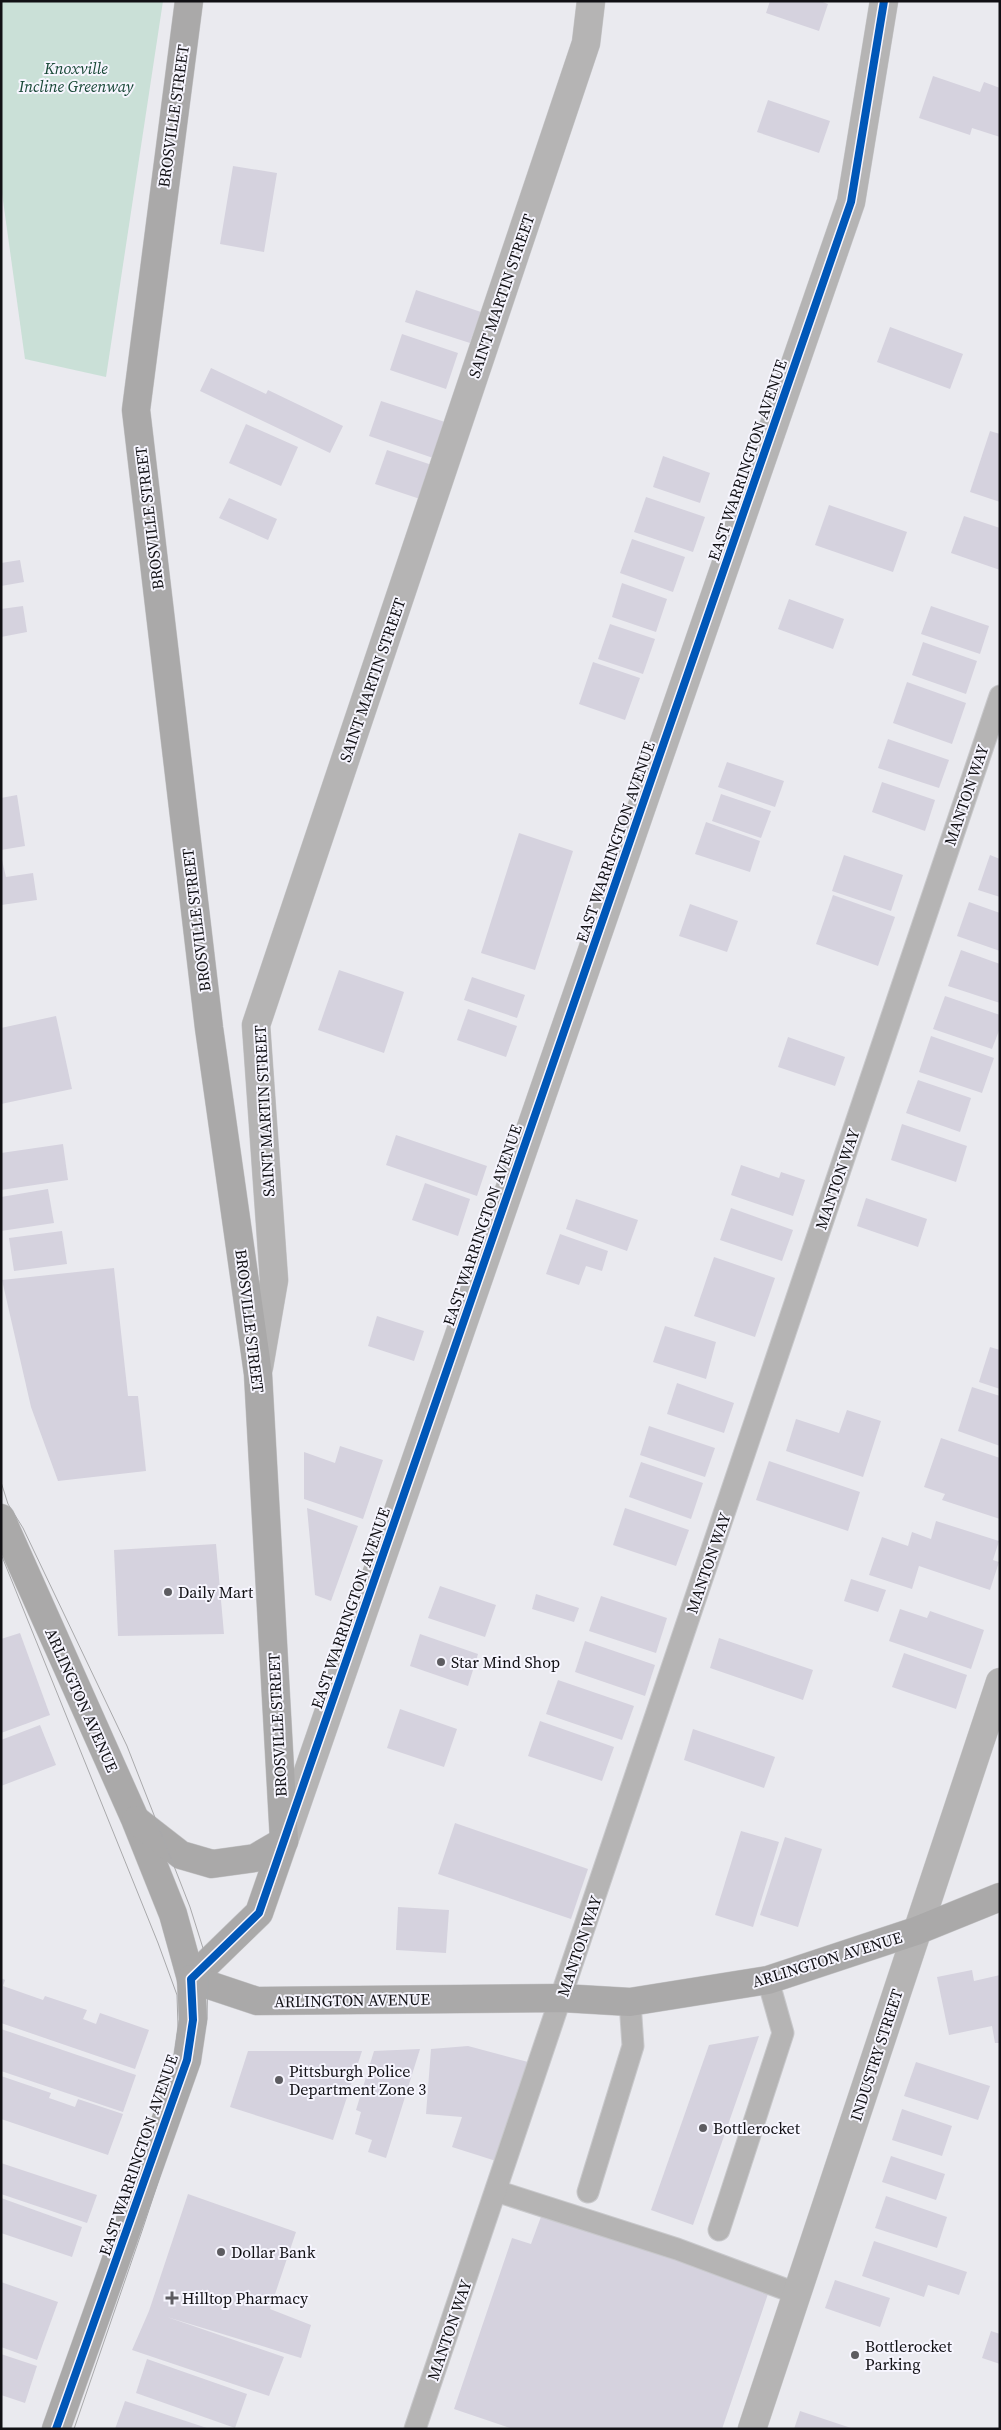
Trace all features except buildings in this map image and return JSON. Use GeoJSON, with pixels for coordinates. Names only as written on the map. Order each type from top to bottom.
{"type":"FeatureCollection","features":[{"type":"Feature","properties":{"kind":"street","name":"BROSVILLE STREET"},"geometry":{"type":"LineString","coordinates":[[189,1],[136,410],[209,1028],[258,1374],[284,1841]]}},
{"type":"Feature","properties":{"kind":"street","name":"SAINT MARTIN STREET"},"geometry":{"type":"LineString","coordinates":[[258,1374],[274,1280],[256,1025],[586,42],[591,1]]}},
{"type":"Feature","properties":{"kind":"street","name":"EAST WARRINGTON AVENUE"},"geometry":{"type":"LineString","coordinates":[[56,2429],[187,2060],[193,2020],[191,1979],[259,1913],[851,202],[884,1]]}},
{"type":"Feature","properties":{"kind":"street","name":"ARLINGTON AVENUE"},"geometry":{"type":"LineString","coordinates":[[1,1518],[135,1819],[174,1914],[191,1979],[257,2001],[562,1998],[630,2002],[768,1980],[916,1931],[1000,1897]]}},
{"type":"Feature","properties":{"kind":"street","name":"INDUSTRY STREET"},"geometry":{"type":"LineString","coordinates":[[752,2429],[1000,1682]]}},
{"type":"Feature","properties":{"kind":"street"},"geometry":{"type":"LineString","coordinates":[[135,1819],[181,1855],[212,1864],[255,1858],[284,1841]]}},
{"type":"Feature","properties":{"kind":"lane","name":"MANTON WAY"},"geometry":{"type":"LineString","coordinates":[[415,2429],[1000,696]]}},
{"type":"Feature","properties":{"kind":"lane"},"geometry":{"type":"LineString","coordinates":[[719,2230],[782,2033],[768,1980]]}},
{"type":"Feature","properties":{"kind":"lane"},"geometry":{"type":"LineString","coordinates":[[588,2192],[633,2046],[630,2002]]}},
{"type":"Feature","properties":{"kind":"lane"},"geometry":{"type":"LineString","coordinates":[[496,2191],[677,2249],[798,2294]]}},
{"type":"Feature","properties":{"kind":"green space","name":"Knoxville Incline Greenway"},"geometry":{"type":"Polygon","coordinates":[[[1,1],[163,1],[106,377],[25,359],[1,186],[1,1]]]}},
{"type":"Feature","properties":{"kind":"tram line"},"geometry":{"type":"LineString","coordinates":[[1,1482],[8,1504],[23,1528],[127,1746],[190,1907],[208,1964],[207,2019],[198,2060],[74,2429]]}},
{"type":"Feature","properties":{"kind":"tram line"},"geometry":{"type":"LineString","coordinates":[[1,1554],[158,1943],[177,1995],[178,2027],[174,2060],[50,2429]]}},
{"type":"Feature","properties":{"kind":"cycle path"},"geometry":{"type":"LineString","coordinates":[[56,2429],[187,2060],[193,2020],[191,1979],[259,1913],[851,202],[884,1]]}},
{"type":"Feature","properties":{"kind":"place","name":"Daily Mart"},"geometry":{"type":"Point","coordinates":[168,1592]}},
{"type":"Feature","properties":{"kind":"place","name":"Star Mind Shop"},"geometry":{"type":"Point","coordinates":[441,1662]}},
{"type":"Feature","properties":{"kind":"place","name":"Pittsburgh Police Department Zone 3"},"geometry":{"type":"Point","coordinates":[279,2080]}},
{"type":"Feature","properties":{"kind":"place","name":"Bottlerocket"},"geometry":{"type":"Point","coordinates":[703,2128]}},
{"type":"Feature","properties":{"kind":"place","name":"Dollar Bank"},"geometry":{"type":"Point","coordinates":[221,2252]}},
{"type":"Feature","properties":{"kind":"place","name":"Hilltop Pharmacy"},"geometry":{"type":"Point","coordinates":[172,2298]}},
{"type":"Feature","properties":{"kind":"place","name":"Bottlerocket Parking"},"geometry":{"type":"Point","coordinates":[855,2355]}}]}
